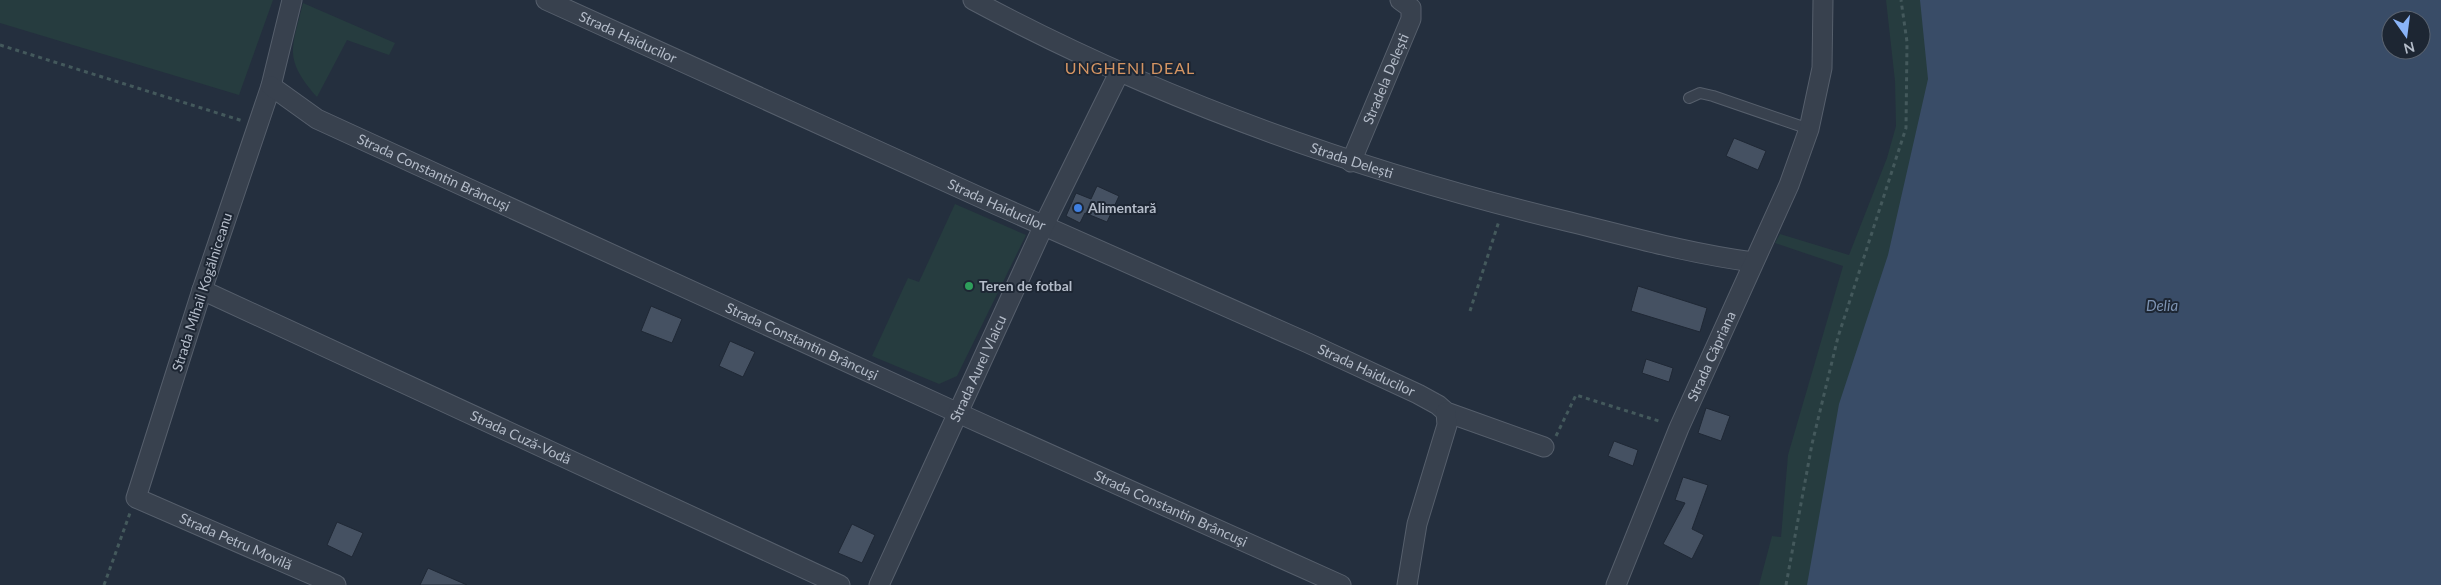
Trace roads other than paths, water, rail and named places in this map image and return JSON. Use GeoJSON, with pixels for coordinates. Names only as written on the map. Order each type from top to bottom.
{"type":"FeatureCollection","features":[{"type":"Feature","properties":{"kind":"street","name":"Strada Mihail Kogălniceanu"},"geometry":{"type":"LineString","coordinates":[[136,498],[202,290],[271,86],[292,0]]}},
{"type":"Feature","properties":{"kind":"street","name":"Strada Haiducilor"},"geometry":{"type":"LineString","coordinates":[[546,0],[1308,343],[1418,394],[1438,405],[1446,412],[1544,447]]}},
{"type":"Feature","properties":{"kind":"street","name":"Strada Delești"},"geometry":{"type":"LineString","coordinates":[[973,0],[1119,73],[1200,106],[1351,162],[1415,182],[1504,206],[1679,250],[1753,262]]}},
{"type":"Feature","properties":{"kind":"street","name":"Stradela Delești"},"geometry":{"type":"LineString","coordinates":[[1351,162],[1412,19],[1411,8],[1400,0]]}},
{"type":"Feature","properties":{"kind":"street","name":"Strada Căpriana"},"geometry":{"type":"LineString","coordinates":[[1616,585],[1679,428],[1789,185],[1809,128],[1822,68],[1823,0]]}},
{"type":"Feature","properties":{"kind":"street","name":"Strada Aurel Vlaicu"},"geometry":{"type":"LineString","coordinates":[[879,585],[1044,225],[1119,73]]}},
{"type":"Feature","properties":{"kind":"street","name":"Strada Constantin Brâncuşi"},"geometry":{"type":"LineString","coordinates":[[271,86],[317,119],[958,414],[1341,585]]}},
{"type":"Feature","properties":{"kind":"street","name":"Strada Cuză-Vodă"},"geometry":{"type":"LineString","coordinates":[[202,290],[840,585]]}},
{"type":"Feature","properties":{"kind":"street"},"geometry":{"type":"LineString","coordinates":[[1406,585],[1417,524],[1447,425],[1446,412]]}},
{"type":"Feature","properties":{"kind":"street","name":"Strada Petru Movilă"},"geometry":{"type":"LineString","coordinates":[[136,498],[336,585]]}},
{"type":"Feature","properties":{"kind":"lane"},"geometry":{"type":"LineString","coordinates":[[1689,98],[1700,93],[1713,96],[1809,128]]}},
{"type":"Feature","properties":{"kind":"water","name":"Delia"},"geometry":{"type":"Polygon","coordinates":[[[1920,0],[2441,0],[2441,585],[1807,585],[1839,404],[1888,255],[1928,79],[1920,0]]]}},
{"type":"Feature","properties":{"kind":"place","name":"Alimentară"},"geometry":{"type":"Point","coordinates":[1078,208]}},
{"type":"Feature","properties":{"kind":"place","name":"Teren de fotbal"},"geometry":{"type":"Point","coordinates":[969,286]}},
{"type":"Feature","properties":{"kind":"district","name":"UNGHENI DEAL"},"geometry":{"type":"Point","coordinates":[1130,68]}}]}
